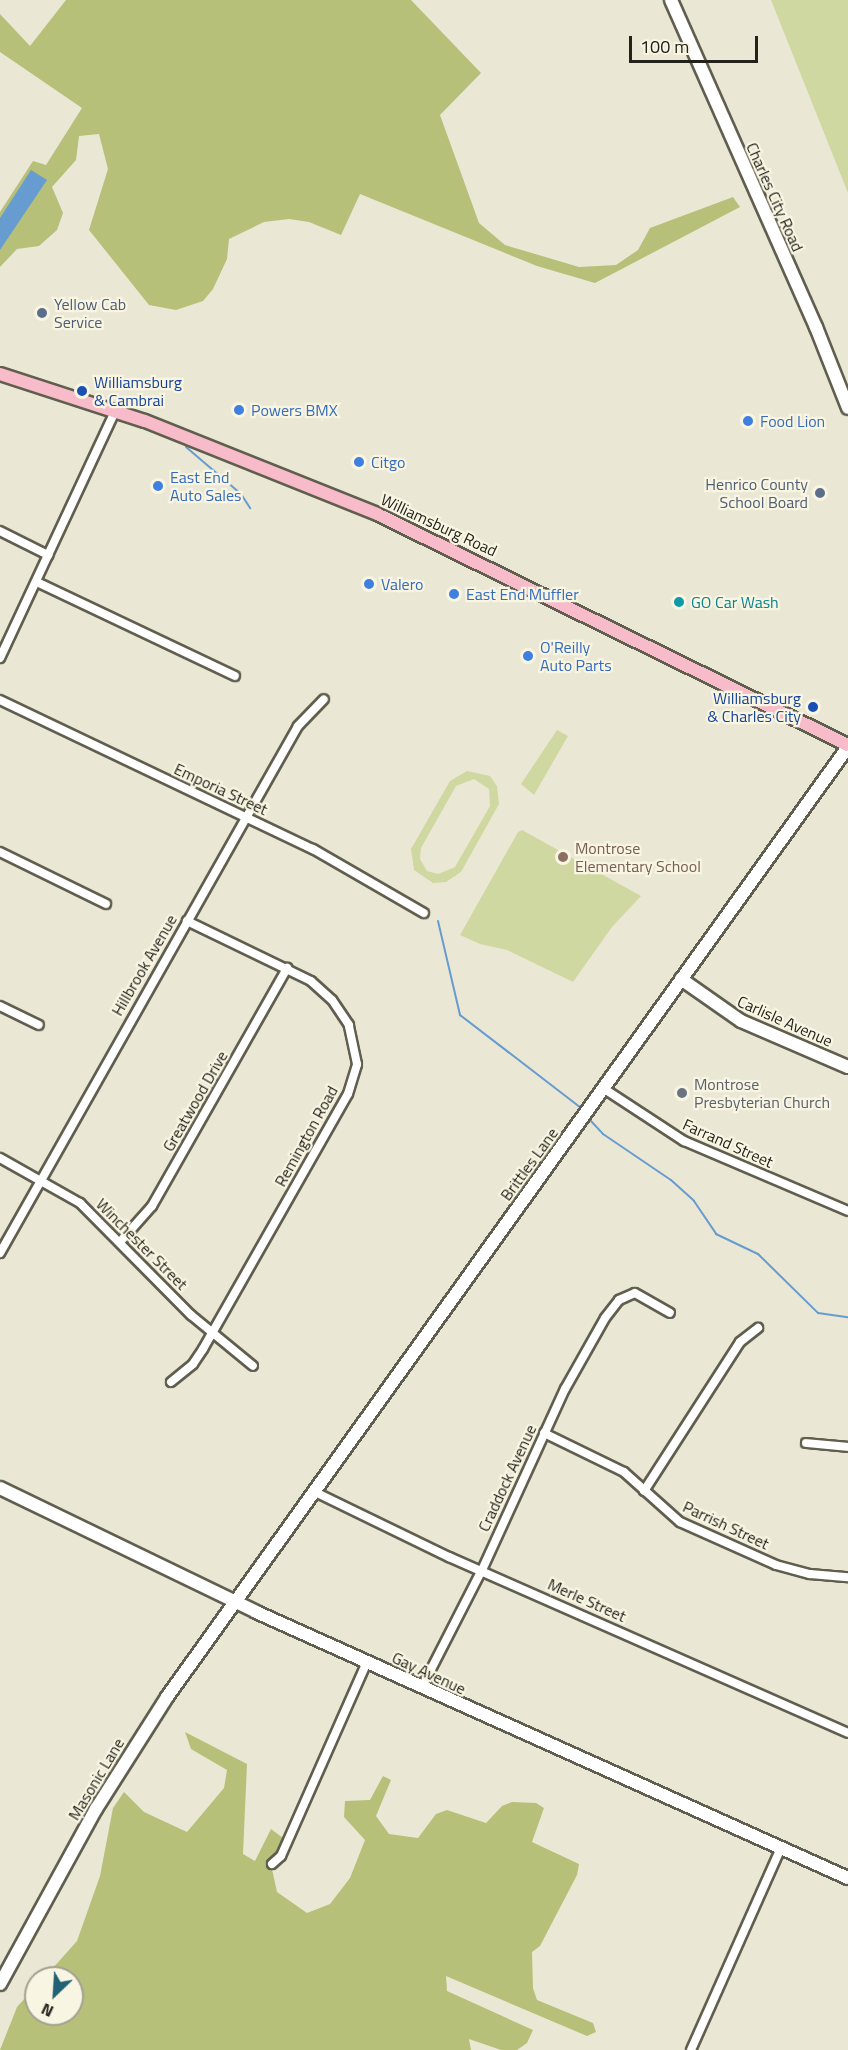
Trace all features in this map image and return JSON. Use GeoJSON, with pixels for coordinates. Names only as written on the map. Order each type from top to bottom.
{"type":"FeatureCollection","features":[{"type":"Feature","properties":{"kind":"main road","name":"Charles City Road"},"geometry":{"type":"LineString","coordinates":[[671,0],[816,327],[848,408]]}},
{"type":"Feature","properties":{"kind":"main road","name":"Williamsburg Road"},"geometry":{"type":"LineString","coordinates":[[0,374],[116,411],[411,529],[848,746]]}},
{"type":"Feature","properties":{"kind":"main road","name":"Brittles Lane"},"geometry":{"type":"LineString","coordinates":[[236,1601],[848,746]]}},
{"type":"Feature","properties":{"kind":"main road","name":"Carlisle Avenue"},"geometry":{"type":"LineString","coordinates":[[681,979],[741,1021],[848,1067]]}},
{"type":"Feature","properties":{"kind":"main road","name":"Gay Avenue"},"geometry":{"type":"LineString","coordinates":[[1,1490],[367,1662],[848,1878]]}},
{"type":"Feature","properties":{"kind":"main road","name":"Masonic Lane"},"geometry":{"type":"LineString","coordinates":[[0,1984],[128,1755],[236,1601]]}},
{"type":"Feature","properties":{"kind":"street"},"geometry":{"type":"LineString","coordinates":[[0,658],[116,411]]}},
{"type":"Feature","properties":{"kind":"street"},"geometry":{"type":"LineString","coordinates":[[0,531],[48,555]]}},
{"type":"Feature","properties":{"kind":"street"},"geometry":{"type":"LineString","coordinates":[[36,582],[234,676]]}},
{"type":"Feature","properties":{"kind":"street","name":"Hillbrook Avenue"},"geometry":{"type":"LineString","coordinates":[[0,1253],[40,1178],[298,726],[324,699]]}},
{"type":"Feature","properties":{"kind":"street","name":"Emporia Street"},"geometry":{"type":"LineString","coordinates":[[0,700],[352,869],[424,913]]}},
{"type":"Feature","properties":{"kind":"street"},"geometry":{"type":"LineString","coordinates":[[0,852],[106,904]]}},
{"type":"Feature","properties":{"kind":"street","name":"Remington Road"},"geometry":{"type":"LineString","coordinates":[[171,1382],[193,1364],[212,1334],[348,1094],[355,1072],[354,1038],[343,1015],[311,981],[187,921]]}},
{"type":"Feature","properties":{"kind":"street","name":"Greatwood Drive"},"geometry":{"type":"LineString","coordinates":[[120,1242],[152,1206],[287,968]]}},
{"type":"Feature","properties":{"kind":"street"},"geometry":{"type":"LineString","coordinates":[[0,1006],[39,1025]]}},
{"type":"Feature","properties":{"kind":"street","name":"Farrand Street"},"geometry":{"type":"LineString","coordinates":[[603,1088],[684,1141],[848,1211]]}},
{"type":"Feature","properties":{"kind":"street","name":"Winchester Street"},"geometry":{"type":"LineString","coordinates":[[0,1158],[40,1178],[80,1203],[212,1334],[253,1366]]}},
{"type":"Feature","properties":{"kind":"street","name":"Craddock Avenue"},"geometry":{"type":"LineString","coordinates":[[422,1687],[482,1570],[544,1433],[605,1318],[618,1300],[633,1294],[643,1295],[670,1313]]}},
{"type":"Feature","properties":{"kind":"street"},"geometry":{"type":"LineString","coordinates":[[644,1491],[740,1342],[758,1328]]}},
{"type":"Feature","properties":{"kind":"street","name":"Parrish Street"},"geometry":{"type":"LineString","coordinates":[[544,1433],[616,1467],[680,1522],[776,1565],[810,1574],[848,1577]]}},
{"type":"Feature","properties":{"kind":"street"},"geometry":{"type":"LineString","coordinates":[[806,1443],[848,1447]]}},
{"type":"Feature","properties":{"kind":"street","name":"Merle Street"},"geometry":{"type":"LineString","coordinates":[[315,1492],[343,1508],[848,1733]]}},
{"type":"Feature","properties":{"kind":"street"},"geometry":{"type":"LineString","coordinates":[[272,1864],[281,1856],[367,1662]]}},
{"type":"Feature","properties":{"kind":"street"},"geometry":{"type":"LineString","coordinates":[[691,2050],[780,1848]]}},
{"type":"Feature","properties":{"kind":"green space"},"geometry":{"type":"Polygon","coordinates":[[[66,0],[411,0],[481,73],[440,115],[479,223],[505,245],[579,267],[616,265],[638,250],[650,228],[733,197],[740,207],[595,283],[537,266],[360,194],[341,235],[309,222],[289,219],[264,222],[229,239],[227,259],[213,289],[203,301],[176,310],[149,305],[89,230],[108,169],[99,134],[79,136],[76,160],[52,187],[63,213],[57,230],[39,246],[17,249],[0,267],[0,212],[33,161],[46,165],[82,108],[0,52],[0,14],[30,46],[66,0]]]}},
{"type":"Feature","properties":{"kind":"green space"},"geometry":{"type":"Polygon","coordinates":[[[771,0],[848,0],[848,193],[771,0]]]}},
{"type":"Feature","properties":{"kind":"green space"},"geometry":{"type":"Polygon","coordinates":[[[557,730],[568,736],[534,795],[521,784],[557,730]]]}},
{"type":"Feature","properties":{"kind":"green space"},"geometry":{"type":"Polygon","coordinates":[[[467,771],[490,776],[497,786],[499,804],[461,872],[446,882],[433,883],[414,870],[411,849],[450,781],[467,771]],[[474,779],[456,786],[421,848],[420,859],[427,871],[438,874],[455,867],[490,806],[489,789],[474,779]]]}},
{"type":"Feature","properties":{"kind":"green space"},"geometry":{"type":"Polygon","coordinates":[[[522,830],[641,896],[612,927],[573,982],[507,950],[480,944],[460,935],[518,832],[522,830]]]}},
{"type":"Feature","properties":{"kind":"green space"},"geometry":{"type":"Polygon","coordinates":[[[185,1732],[247,1764],[243,1854],[255,1861],[271,1829],[283,1838],[272,1869],[277,1892],[307,1913],[330,1904],[350,1878],[365,1840],[344,1817],[345,1801],[370,1800],[383,1776],[391,1780],[376,1816],[389,1834],[418,1838],[436,1814],[447,1810],[486,1823],[502,1806],[512,1802],[536,1803],[544,1808],[532,1842],[579,1864],[577,1875],[540,1946],[532,1952],[533,1988],[537,2000],[593,2023],[596,2032],[587,2036],[446,1976],[447,1991],[533,2030],[527,2043],[517,2050],[501,2050],[469,2039],[471,2050],[0,2050],[17,2007],[24,1999],[24,2026],[84,2026],[84,1966],[55,1966],[77,1941],[100,1876],[113,1808],[124,1792],[144,1812],[187,1832],[224,1788],[227,1770],[191,1749],[185,1732]]]}},
{"type":"Feature","properties":{"kind":"water"},"geometry":{"type":"Polygon","coordinates":[[[31,170],[47,180],[0,250],[0,218],[31,170]]]}},
{"type":"Feature","properties":{"kind":"waterway"},"geometry":{"type":"LineString","coordinates":[[186,447],[241,494],[250,508]]}},
{"type":"Feature","properties":{"kind":"waterway"},"geometry":{"type":"LineString","coordinates":[[438,921],[460,1015],[580,1107]]}},
{"type":"Feature","properties":{"kind":"waterway"},"geometry":{"type":"LineString","coordinates":[[590,1120],[603,1134],[671,1180],[694,1201],[716,1234],[758,1254],[818,1313],[848,1317]]}},
{"type":"Feature","properties":{"kind":"place","name":"Yellow Cab Service"},"geometry":{"type":"Point","coordinates":[42,313]}},
{"type":"Feature","properties":{"kind":"place","name":"Williamsburg & Cambrai"},"geometry":{"type":"Point","coordinates":[82,391]}},
{"type":"Feature","properties":{"kind":"place","name":"Powers BMX"},"geometry":{"type":"Point","coordinates":[239,410]}},
{"type":"Feature","properties":{"kind":"place","name":"Food Lion"},"geometry":{"type":"Point","coordinates":[748,421]}},
{"type":"Feature","properties":{"kind":"place","name":"Citgo"},"geometry":{"type":"Point","coordinates":[359,462]}},
{"type":"Feature","properties":{"kind":"place","name":"East End Auto Sales"},"geometry":{"type":"Point","coordinates":[158,486]}},
{"type":"Feature","properties":{"kind":"place","name":"Henrico County School Board"},"geometry":{"type":"Point","coordinates":[820,493]}},
{"type":"Feature","properties":{"kind":"place","name":"Valero"},"geometry":{"type":"Point","coordinates":[369,584]}},
{"type":"Feature","properties":{"kind":"place","name":"East End Muffler"},"geometry":{"type":"Point","coordinates":[454,594]}},
{"type":"Feature","properties":{"kind":"place","name":"GO Car Wash"},"geometry":{"type":"Point","coordinates":[679,602]}},
{"type":"Feature","properties":{"kind":"place","name":"O'Reilly Auto Parts"},"geometry":{"type":"Point","coordinates":[528,656]}},
{"type":"Feature","properties":{"kind":"place","name":"Williamsburg & Charles City"},"geometry":{"type":"Point","coordinates":[813,707]}},
{"type":"Feature","properties":{"kind":"place","name":"Montrose Elementary School"},"geometry":{"type":"Point","coordinates":[563,857]}},
{"type":"Feature","properties":{"kind":"place","name":"Montrose Presbyterian Church"},"geometry":{"type":"Point","coordinates":[682,1093]}}]}
